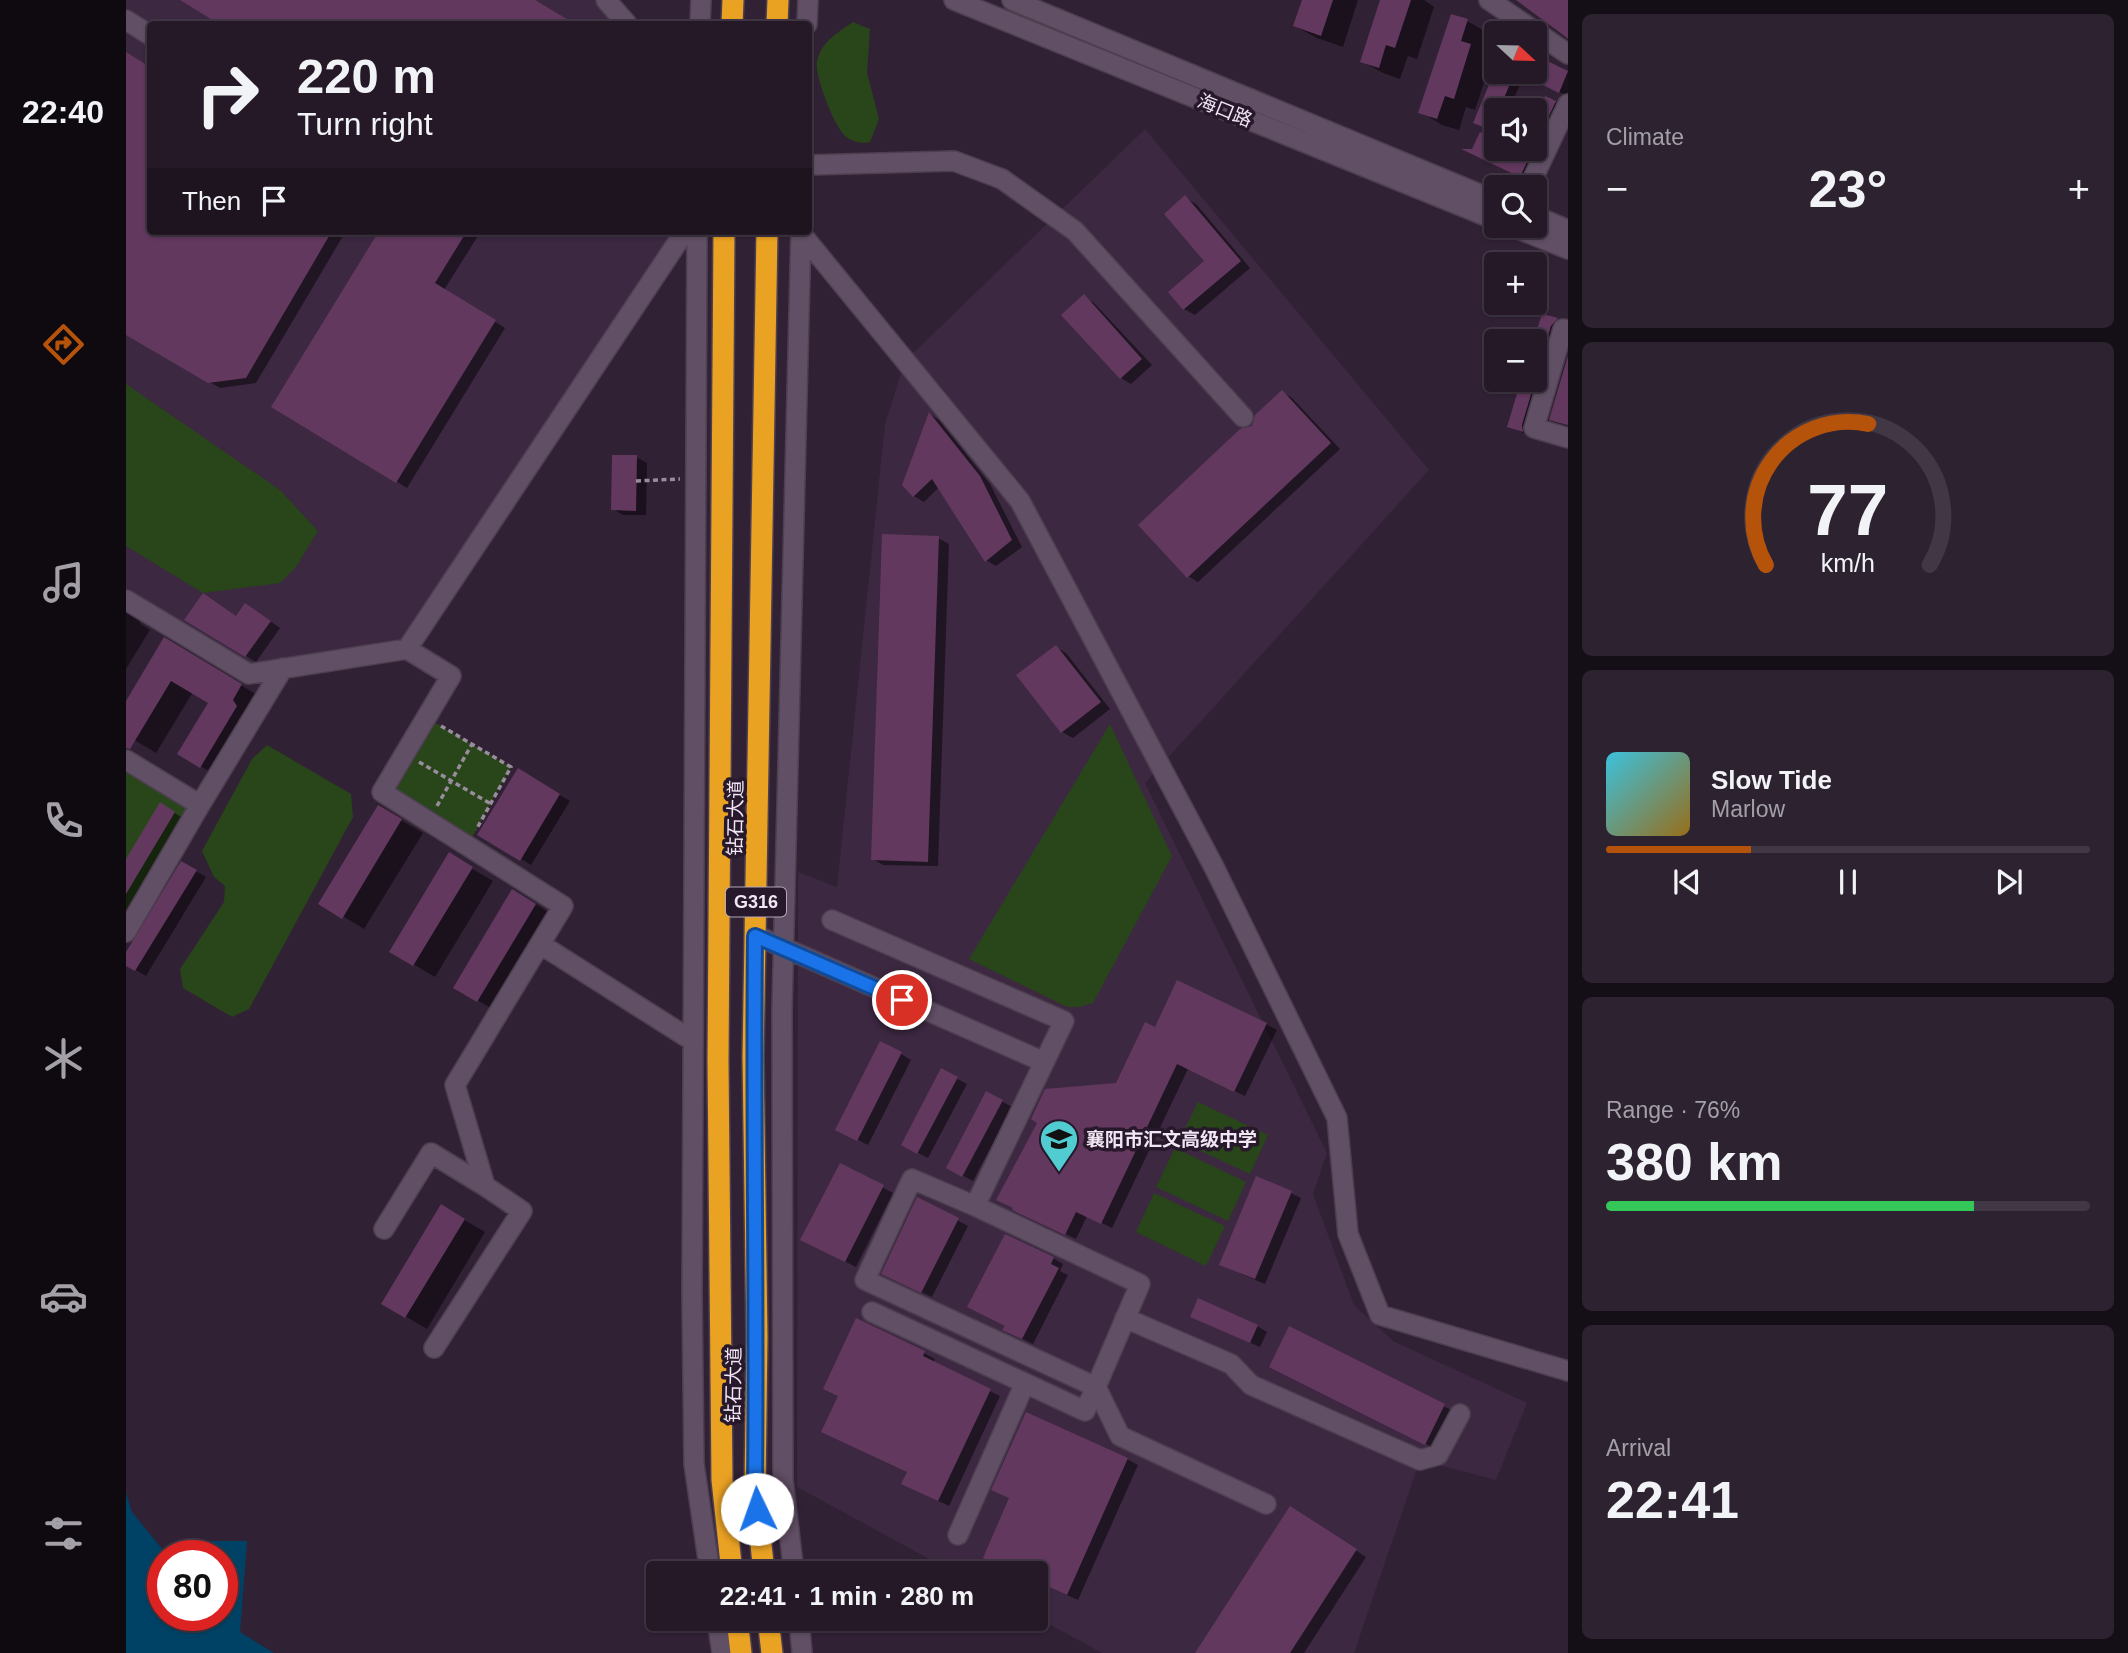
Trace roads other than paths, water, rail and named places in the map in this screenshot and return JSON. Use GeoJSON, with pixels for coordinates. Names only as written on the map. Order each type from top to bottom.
{"type":"FeatureCollection","features":[{"type":"Feature","properties":{"kind":"highway"},"geometry":{"type":"LineString","coordinates":[[732,21],[733,0]]}},
{"type":"Feature","properties":{"kind":"highway"},"geometry":{"type":"LineString","coordinates":[[777,21],[778,0]]}},
{"type":"Feature","properties":{"kind":"highway","name":"钻石大道"},"geometry":{"type":"LineString","coordinates":[[724,235],[719,1061],[722,1480],[731,1561]]}},
{"type":"Feature","properties":{"kind":"highway","name":"钻石大道"},"geometry":{"type":"LineString","coordinates":[[763,1561],[755,1487],[757,1337],[753,1057],[767,235]]}},
{"type":"Feature","properties":{"kind":"highway"},"geometry":{"type":"LineString","coordinates":[[738,1631],[741,1653]]}},
{"type":"Feature","properties":{"kind":"highway"},"geometry":{"type":"LineString","coordinates":[[769,1631],[772,1653]]}},
{"type":"Feature","properties":{"kind":"street"},"geometry":{"type":"LineString","coordinates":[[606,0],[624,21]]}},
{"type":"Feature","properties":{"kind":"street"},"geometry":{"type":"LineString","coordinates":[[700,21],[701,0]]}},
{"type":"Feature","properties":{"kind":"street"},"geometry":{"type":"LineString","coordinates":[[807,21],[808,0]]}},
{"type":"Feature","properties":{"kind":"street","name":"海口路"},"geometry":{"type":"LineString","coordinates":[[954,0],[1484,215]]}},
{"type":"Feature","properties":{"kind":"street","name":"海口路"},"geometry":{"type":"LineString","coordinates":[[1012,0],[1484,196]]}},
{"type":"Feature","properties":{"kind":"street"},"geometry":{"type":"LineString","coordinates":[[1489,0],[1568,54]]}},
{"type":"Feature","properties":{"kind":"street"},"geometry":{"type":"LineString","coordinates":[[126,20],[147,33]]}},
{"type":"Feature","properties":{"kind":"street"},"geometry":{"type":"LineString","coordinates":[[1535,175],[1568,104]]}},
{"type":"Feature","properties":{"kind":"street"},"geometry":{"type":"LineString","coordinates":[[812,165],[954,161],[1002,178],[1074,231],[1244,417]]}},
{"type":"Feature","properties":{"kind":"street"},"geometry":{"type":"LineString","coordinates":[[1547,221],[1568,230]]}},
{"type":"Feature","properties":{"kind":"street"},"geometry":{"type":"LineString","coordinates":[[407,649],[682,235]]}},
{"type":"Feature","properties":{"kind":"street"},"geometry":{"type":"LineString","coordinates":[[697,235],[692,1295],[694,1464],[708,1561]]}},
{"type":"Feature","properties":{"kind":"street"},"geometry":{"type":"LineString","coordinates":[[793,1561],[783,1480],[784,950],[800,235]]}},
{"type":"Feature","properties":{"kind":"street"},"geometry":{"type":"LineString","coordinates":[[802,235],[1020,501],[1214,867],[1337,1118],[1348,1234],[1380,1315],[1568,1371]]}},
{"type":"Feature","properties":{"kind":"street"},"geometry":{"type":"LineString","coordinates":[[1541,238],[1568,249]]}},
{"type":"Feature","properties":{"kind":"street"},"geometry":{"type":"LineString","coordinates":[[1568,330],[1563,329],[1534,428],[1568,438]]}},
{"type":"Feature","properties":{"kind":"street"},"geometry":{"type":"LineString","coordinates":[[126,600],[249,674],[407,649],[451,676],[382,792],[563,906],[455,1085],[485,1186]]}},
{"type":"Feature","properties":{"kind":"street"},"geometry":{"type":"LineString","coordinates":[[126,932],[283,668]]}},
{"type":"Feature","properties":{"kind":"street"},"geometry":{"type":"LineString","coordinates":[[126,760],[200,804]]}},
{"type":"Feature","properties":{"kind":"street"},"geometry":{"type":"LineString","coordinates":[[832,920],[1065,1021],[975,1206]]}},
{"type":"Feature","properties":{"kind":"street"},"geometry":{"type":"LineString","coordinates":[[755,936],[1044,1062]]}},
{"type":"Feature","properties":{"kind":"street"},"geometry":{"type":"LineString","coordinates":[[540,944],[693,1041]]}},
{"type":"Feature","properties":{"kind":"street"},"geometry":{"type":"LineString","coordinates":[[384,1229],[431,1153],[522,1211],[434,1348]]}},
{"type":"Feature","properties":{"kind":"street"},"geometry":{"type":"LineString","coordinates":[[872,1312],[1085,1411],[1096,1387],[1140,1284],[912,1179],[865,1280],[1096,1387],[1120,1436],[1266,1504]]}},
{"type":"Feature","properties":{"kind":"street"},"geometry":{"type":"LineString","coordinates":[[1125,1318],[1231,1364],[1251,1385],[1420,1460],[1438,1455],[1460,1414]]}},
{"type":"Feature","properties":{"kind":"street"},"geometry":{"type":"LineString","coordinates":[[958,1535],[1025,1383]]}},
{"type":"Feature","properties":{"kind":"street"},"geometry":{"type":"LineString","coordinates":[[719,1631],[722,1653]]}},
{"type":"Feature","properties":{"kind":"street"},"geometry":{"type":"LineString","coordinates":[[800,1631],[803,1653]]}},
{"type":"Feature","properties":{"kind":"water"},"geometry":{"type":"Polygon","coordinates":[[[126,1493],[132,1512],[155,1540],[147,1540],[147,1631],[238,1631],[238,1541],[247,1541],[240,1632],[274,1653],[126,1653],[126,1493]]]}},
{"type":"Feature","properties":{"kind":"place","name":"襄阳市汇文高级中学"},"geometry":{"type":"Point","coordinates":[1059,1173]}}]}
